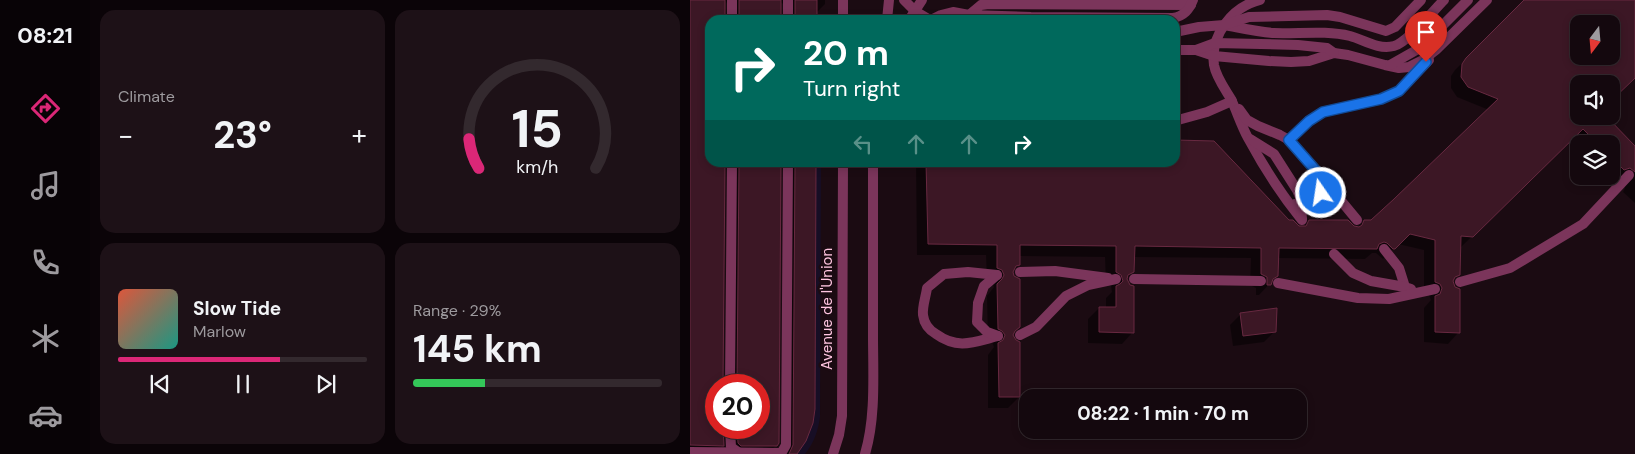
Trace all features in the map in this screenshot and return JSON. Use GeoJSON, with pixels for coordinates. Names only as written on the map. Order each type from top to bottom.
{"type":"FeatureCollection","features":[{"type":"Feature","properties":{"kind":"street"},"geometry":{"type":"LineString","coordinates":[[732,0],[732,15]]}},
{"type":"Feature","properties":{"kind":"street"},"geometry":{"type":"LineString","coordinates":[[788,0],[788,15]]}},
{"type":"Feature","properties":{"kind":"street"},"geometry":{"type":"LineString","coordinates":[[843,0],[843,15]]}},
{"type":"Feature","properties":{"kind":"street"},"geometry":{"type":"LineString","coordinates":[[888,15],[889,0]]}},
{"type":"Feature","properties":{"kind":"street"},"geometry":{"type":"LineString","coordinates":[[904,0],[922,15]]}},
{"type":"Feature","properties":{"kind":"street"},"geometry":{"type":"LineString","coordinates":[[912,15],[922,0]]}},
{"type":"Feature","properties":{"kind":"street"},"geometry":{"type":"LineString","coordinates":[[1247,136],[1274,154],[1297,190],[1302,220],[1287,201],[1247,136],[1232,101],[1214,67],[1215,43],[1218,33],[1240,9],[1260,0]]}},
{"type":"Feature","properties":{"kind":"street"},"geometry":{"type":"LineString","coordinates":[[1180,31],[1224,25],[1249,17],[1327,16],[1340,17],[1386,31],[1395,27],[1422,0]]}},
{"type":"Feature","properties":{"kind":"street"},"geometry":{"type":"LineString","coordinates":[[1224,25],[1270,33],[1328,33],[1349,36],[1379,47],[1386,47],[1399,44],[1444,0]]}},
{"type":"Feature","properties":{"kind":"street"},"geometry":{"type":"LineString","coordinates":[[1390,65],[1420,48],[1468,0]]}},
{"type":"Feature","properties":{"kind":"street"},"geometry":{"type":"LineString","coordinates":[[1289,140],[1309,121],[1323,112],[1381,99],[1399,91],[1488,0]]}},
{"type":"Feature","properties":{"kind":"street"},"geometry":{"type":"LineString","coordinates":[[1180,17],[1192,3]]}},
{"type":"Feature","properties":{"kind":"street"},"geometry":{"type":"LineString","coordinates":[[941,15],[953,12],[965,15]]}},
{"type":"Feature","properties":{"kind":"street"},"geometry":{"type":"LineString","coordinates":[[1196,50],[1215,43],[1305,45],[1326,48],[1334,53]]}},
{"type":"Feature","properties":{"kind":"street"},"geometry":{"type":"LineString","coordinates":[[1180,50],[1196,50],[1214,56],[1291,62],[1310,61],[1334,53],[1348,54],[1373,63],[1399,68],[1409,67],[1438,49]]}},
{"type":"Feature","properties":{"kind":"street"},"geometry":{"type":"LineString","coordinates":[[1180,119],[1207,112],[1232,101]]}},
{"type":"Feature","properties":{"kind":"street"},"geometry":{"type":"LineString","coordinates":[[1232,101],[1247,120],[1280,134],[1289,140],[1357,220]]}},
{"type":"Feature","properties":{"kind":"street"},"geometry":{"type":"LineString","coordinates":[[730,374],[732,167]]}},
{"type":"Feature","properties":{"kind":"street"},"geometry":{"type":"LineString","coordinates":[[690,452],[782,452],[786,445],[788,167]]}},
{"type":"Feature","properties":{"kind":"street","name":"Avenue de l'Union"},"geometry":{"type":"LineString","coordinates":[[833,454],[842,416],[842,167]]}},
{"type":"Feature","properties":{"kind":"street"},"geometry":{"type":"LineString","coordinates":[[865,454],[871,413],[873,375],[873,167]]}},
{"type":"Feature","properties":{"kind":"street"},"geometry":{"type":"LineString","coordinates":[[1287,201],[1300,204],[1309,203],[1317,198],[1321,193],[1322,180],[1318,173]]}},
{"type":"Feature","properties":{"kind":"street"},"geometry":{"type":"LineString","coordinates":[[1460,282],[1510,268],[1583,224],[1629,175]]}},
{"type":"Feature","properties":{"kind":"street"},"geometry":{"type":"LineString","coordinates":[[1384,249],[1399,268],[1405,287]]}},
{"type":"Feature","properties":{"kind":"street"},"geometry":{"type":"LineString","coordinates":[[1334,254],[1353,273],[1371,281],[1421,292]]}},
{"type":"Feature","properties":{"kind":"street"},"geometry":{"type":"LineString","coordinates":[[1020,272],[1055,271],[1116,279],[1088,284],[1066,296],[1036,327],[1020,335]]}},
{"type":"Feature","properties":{"kind":"street"},"geometry":{"type":"LineString","coordinates":[[968,272],[997,275],[984,286],[978,303],[977,322],[987,332],[998,336],[970,344],[954,344],[943,340],[929,329],[923,315],[927,288],[944,274],[968,272]]}},
{"type":"Feature","properties":{"kind":"street"},"geometry":{"type":"LineString","coordinates":[[1134,280],[1261,281]]}},
{"type":"Feature","properties":{"kind":"street"},"geometry":{"type":"LineString","coordinates":[[1278,283],[1358,298],[1389,299],[1435,289]]}},
{"type":"Feature","properties":{"kind":"street"},"geometry":{"type":"LineString","coordinates":[[731,439],[731,448],[738,452]]}},
{"type":"Feature","properties":{"kind":"shaded area"},"geometry":{"type":"Polygon","coordinates":[[[816,167],[821,167],[820,417],[817,432],[811,446],[805,454],[797,454],[809,432],[815,409],[816,167]]]}},
{"type":"Feature","properties":{"kind":"building"},"geometry":{"type":"Polygon","coordinates":[[[690,0],[725,0],[725,15],[705,15],[705,167],[725,167],[723,374],[705,374],[705,439],[724,439],[724,446],[690,445],[690,0]]]}},
{"type":"Feature","properties":{"kind":"building"},"geometry":{"type":"Polygon","coordinates":[[[739,0],[781,0],[781,15],[739,15],[739,0]]]}},
{"type":"Feature","properties":{"kind":"building"},"geometry":{"type":"Polygon","coordinates":[[[795,0],[817,0],[817,15],[795,15],[795,0]]]}},
{"type":"Feature","properties":{"kind":"building"},"geometry":{"type":"Polygon","coordinates":[[[1524,0],[1635,0],[1635,78],[1620,92],[1620,75],[1570,75],[1570,125],[1615,125],[1635,146],[1635,172],[1630,168],[1624,170],[1620,166],[1620,135],[1589,135],[1583,129],[1577,135],[1570,135],[1570,142],[1473,237],[1461,236],[1460,275],[1455,277],[1453,281],[1455,287],[1460,289],[1460,333],[1435,332],[1435,296],[1440,294],[1442,288],[1440,284],[1435,282],[1435,240],[1410,234],[1395,249],[1384,242],[1379,244],[1377,249],[1279,248],[1278,276],[1273,279],[1271,285],[1267,285],[1267,277],[1261,274],[1261,248],[1135,246],[1134,272],[1128,275],[1127,279],[1130,285],[1134,286],[1134,333],[1099,332],[1099,307],[1116,307],[1116,286],[1123,281],[1121,275],[1116,272],[1116,246],[1020,245],[1020,265],[1016,266],[1013,272],[1014,276],[1020,279],[1020,327],[1013,335],[1020,342],[1019,397],[999,397],[998,343],[1003,340],[1005,335],[998,329],[997,284],[1004,275],[1002,270],[997,268],[997,245],[928,244],[926,167],[1180,167],[1180,140],[1214,141],[1289,220],[1293,220],[1299,226],[1306,226],[1309,220],[1348,220],[1354,226],[1359,227],[1364,220],[1371,220],[1394,199],[1498,99],[1468,87],[1461,77],[1462,64],[1466,58],[1524,0]]]}},
{"type":"Feature","properties":{"kind":"building"},"geometry":{"type":"Polygon","coordinates":[[[739,167],[781,167],[779,443],[777,446],[741,446],[738,439],[770,439],[770,374],[737,374],[739,167]]]}},
{"type":"Feature","properties":{"kind":"building"},"geometry":{"type":"Polygon","coordinates":[[[795,167],[816,167],[815,409],[813,423],[806,441],[797,454],[789,454],[793,445],[795,167]]]}},
{"type":"Feature","properties":{"kind":"building"},"geometry":{"type":"Polygon","coordinates":[[[1277,308],[1276,332],[1243,336],[1240,313],[1277,308]]]}},
{"type":"Feature","properties":{"kind":"route"},"geometry":{"type":"LineString","coordinates":[[1321,193],[1322,180],[1318,173],[1289,140],[1309,121],[1323,112],[1381,99],[1399,91],[1416,75],[1426,62]]}}]}
